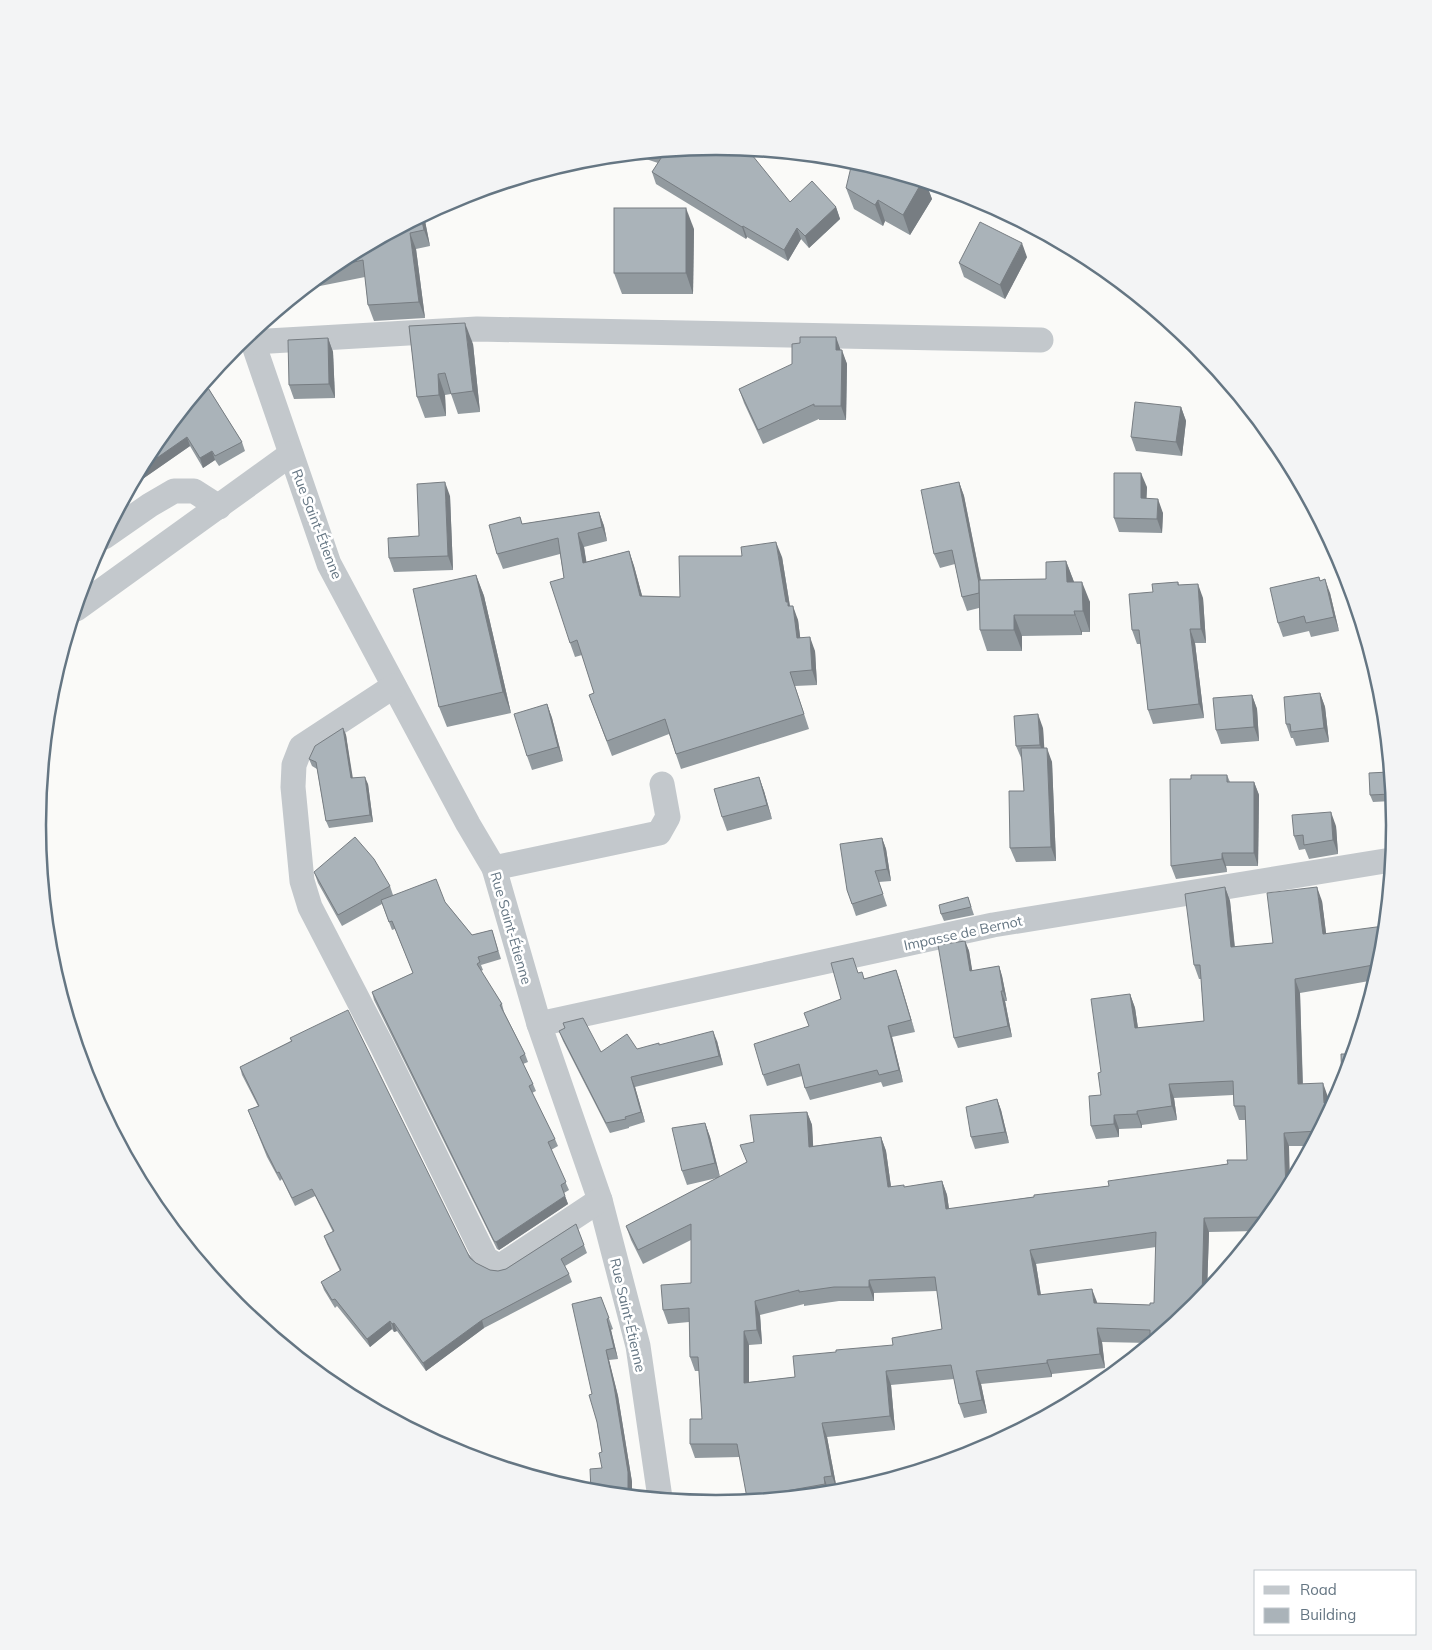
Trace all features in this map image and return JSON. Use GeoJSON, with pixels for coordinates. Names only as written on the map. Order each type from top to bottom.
{"type":"FeatureCollection","features":[{"type":"Feature","properties":{"kind":"street"},"geometry":{"type":"LineString","coordinates":[[256,338],[477,330],[1041,340]]}},
{"type":"Feature","properties":{"kind":"street","name":"Rue Saint-Étienne"},"geometry":{"type":"LineString","coordinates":[[252,341],[329,564],[468,824],[494,868],[539,1024],[600,1200],[638,1346],[659,1492]]}},
{"type":"Feature","properties":{"kind":"street"},"geometry":{"type":"LineString","coordinates":[[85,603],[291,454]]}},
{"type":"Feature","properties":{"kind":"street"},"geometry":{"type":"LineString","coordinates":[[115,530],[174,491],[194,490],[219,506]]}},
{"type":"Feature","properties":{"kind":"street"},"geometry":{"type":"LineString","coordinates":[[394,686],[301,747],[294,765],[293,787],[302,881],[310,907],[382,1046],[486,1259],[495,1264],[502,1265],[600,1200]]}},
{"type":"Feature","properties":{"kind":"street"},"geometry":{"type":"LineString","coordinates":[[494,868],[659,833],[668,817],[662,784]]}},
{"type":"Feature","properties":{"kind":"street","name":"Impasse de Bernot"},"geometry":{"type":"LineString","coordinates":[[539,1024],[993,925],[1384,861]]}},
{"type":"Feature","properties":{"kind":"building"},"geometry":{"type":"Polygon","coordinates":[[[716,155],[753,157],[790,202],[812,181],[836,207],[805,236],[797,228],[784,250],[742,227],[652,172],[661,158],[716,155]]]}},
{"type":"Feature","properties":{"kind":"building"},"geometry":{"type":"Polygon","coordinates":[[[851,169],[919,187],[903,215],[878,200],[875,205],[846,188],[851,169]]]}},
{"type":"Feature","properties":{"kind":"building"},"geometry":{"type":"Polygon","coordinates":[[[614,208],[686,208],[686,273],[614,273],[614,208]]]}},
{"type":"Feature","properties":{"kind":"building"},"geometry":{"type":"Polygon","coordinates":[[[980,222],[1022,243],[1000,285],[959,263],[980,222]]]}},
{"type":"Feature","properties":{"kind":"building"},"geometry":{"type":"Polygon","coordinates":[[[422,223],[424,230],[410,233],[419,302],[368,305],[363,260],[353,262],[422,223]]]}},
{"type":"Feature","properties":{"kind":"building"},"geometry":{"type":"Polygon","coordinates":[[[465,323],[473,391],[451,394],[445,373],[438,374],[439,395],[417,397],[409,326],[465,323]]]}},
{"type":"Feature","properties":{"kind":"building"},"geometry":{"type":"Polygon","coordinates":[[[800,337],[836,337],[836,350],[842,350],[841,406],[814,406],[814,404],[758,430],[739,389],[792,364],[792,344],[800,343],[800,337]]]}},
{"type":"Feature","properties":{"kind":"building"},"geometry":{"type":"Polygon","coordinates":[[[328,338],[329,384],[289,385],[288,340],[328,338]]]}},
{"type":"Feature","properties":{"kind":"building"},"geometry":{"type":"Polygon","coordinates":[[[208,388],[242,442],[215,456],[212,451],[200,458],[187,437],[155,459],[208,388]]]}},
{"type":"Feature","properties":{"kind":"building"},"geometry":{"type":"Polygon","coordinates":[[[1135,402],[1181,407],[1176,442],[1131,437],[1135,402]]]}},
{"type":"Feature","properties":{"kind":"building"},"geometry":{"type":"Polygon","coordinates":[[[1114,473],[1141,473],[1141,498],[1158,499],[1157,519],[1114,518],[1114,473]]]}},
{"type":"Feature","properties":{"kind":"building"},"geometry":{"type":"Polygon","coordinates":[[[445,482],[448,556],[389,558],[388,538],[419,536],[417,484],[445,482]]]}},
{"type":"Feature","properties":{"kind":"building"},"geometry":{"type":"Polygon","coordinates":[[[959,482],[979,583],[979,593],[962,597],[952,550],[934,554],[921,490],[959,482]]]}},
{"type":"Feature","properties":{"kind":"building"},"geometry":{"type":"Polygon","coordinates":[[[599,512],[602,527],[578,533],[583,563],[629,551],[640,596],[680,597],[679,556],[742,556],[741,547],[776,542],[786,602],[788,602],[788,606],[793,606],[797,638],[810,637],[812,670],[790,672],[804,714],[676,754],[665,719],[607,741],[589,695],[594,693],[577,640],[570,643],[550,582],[564,578],[558,538],[497,554],[489,525],[520,517],[522,524],[599,512]]]}},
{"type":"Feature","properties":{"kind":"building"},"geometry":{"type":"Polygon","coordinates":[[[1066,561],[1067,582],[1082,582],[1083,611],[1074,611],[1075,615],[1014,615],[1014,630],[980,630],[979,580],[1046,579],[1046,562],[1066,561]]]}},
{"type":"Feature","properties":{"kind":"building"},"geometry":{"type":"Polygon","coordinates":[[[476,575],[503,692],[439,707],[413,589],[476,575]]]}},
{"type":"Feature","properties":{"kind":"building"},"geometry":{"type":"Polygon","coordinates":[[[1319,577],[1320,581],[1325,579],[1334,617],[1306,623],[1304,616],[1278,623],[1270,588],[1319,577]]]}},
{"type":"Feature","properties":{"kind":"building"},"geometry":{"type":"Polygon","coordinates":[[[1178,582],[1178,585],[1198,584],[1201,629],[1190,629],[1199,704],[1148,710],[1139,630],[1132,630],[1129,594],[1153,592],[1152,584],[1178,582]]]}},
{"type":"Feature","properties":{"kind":"building"},"geometry":{"type":"Polygon","coordinates":[[[1320,693],[1324,728],[1291,732],[1290,724],[1286,724],[1284,697],[1320,693]]]}},
{"type":"Feature","properties":{"kind":"building"},"geometry":{"type":"Polygon","coordinates":[[[1252,695],[1254,727],[1216,730],[1213,698],[1252,695]]]}},
{"type":"Feature","properties":{"kind":"building"},"geometry":{"type":"Polygon","coordinates":[[[547,704],[558,747],[527,756],[514,714],[547,704]]]}},
{"type":"Feature","properties":{"kind":"building"},"geometry":{"type":"Polygon","coordinates":[[[1038,714],[1040,745],[1016,746],[1014,716],[1038,714]]]}},
{"type":"Feature","properties":{"kind":"building"},"geometry":{"type":"Polygon","coordinates":[[[343,728],[351,778],[365,777],[370,815],[326,821],[316,762],[309,759],[315,746],[343,728]]]}},
{"type":"Feature","properties":{"kind":"building"},"geometry":{"type":"Polygon","coordinates":[[[1021,748],[1047,748],[1051,847],[1010,848],[1009,791],[1024,791],[1021,748]]]}},
{"type":"Feature","properties":{"kind":"building"},"geometry":{"type":"Polygon","coordinates":[[[1383,772],[1385,794],[1370,795],[1369,773],[1383,772]]]}},
{"type":"Feature","properties":{"kind":"building"},"geometry":{"type":"Polygon","coordinates":[[[1191,775],[1227,775],[1227,782],[1254,782],[1254,853],[1222,853],[1222,859],[1171,866],[1170,779],[1191,779],[1191,775]]]}},
{"type":"Feature","properties":{"kind":"building"},"geometry":{"type":"Polygon","coordinates":[[[759,777],[767,805],[722,817],[714,789],[759,777]]]}},
{"type":"Feature","properties":{"kind":"building"},"geometry":{"type":"Polygon","coordinates":[[[1331,812],[1333,840],[1304,845],[1303,835],[1294,836],[1292,815],[1331,812]]]}},
{"type":"Feature","properties":{"kind":"building"},"geometry":{"type":"Polygon","coordinates":[[[355,837],[374,859],[390,886],[338,915],[314,872],[355,837]]]}},
{"type":"Feature","properties":{"kind":"building"},"geometry":{"type":"Polygon","coordinates":[[[882,838],[887,869],[875,871],[883,894],[852,904],[847,890],[840,844],[882,838]]]}},
{"type":"Feature","properties":{"kind":"building"},"geometry":{"type":"Polygon","coordinates":[[[436,879],[445,902],[472,935],[492,930],[498,951],[478,957],[480,962],[477,964],[502,1004],[500,1005],[525,1054],[520,1057],[533,1084],[529,1086],[555,1139],[548,1142],[566,1182],[561,1185],[565,1196],[496,1242],[372,992],[413,973],[392,921],[389,922],[381,900],[436,879]]]}},
{"type":"Feature","properties":{"kind":"building"},"geometry":{"type":"Polygon","coordinates":[[[1225,887],[1231,947],[1273,943],[1267,893],[1317,887],[1323,934],[1378,927],[1371,965],[1295,979],[1298,1084],[1323,1083],[1325,1103],[1311,1131],[1284,1133],[1285,1177],[1258,1217],[1204,1218],[1202,1286],[1190,1299],[1150,1335],[1150,1330],[1097,1328],[1100,1354],[1047,1360],[1047,1363],[976,1371],[982,1400],[959,1404],[951,1365],[886,1371],[890,1416],[822,1423],[832,1476],[824,1477],[825,1484],[791,1490],[746,1494],[737,1444],[690,1444],[690,1419],[702,1419],[698,1357],[690,1357],[689,1308],[663,1310],[661,1285],[691,1283],[691,1224],[638,1250],[626,1226],[747,1162],[740,1145],[754,1142],[750,1115],[807,1112],[809,1147],[881,1137],[888,1187],[904,1185],[904,1187],[942,1181],[946,1209],[1034,1197],[1034,1195],[1109,1186],[1108,1181],[1228,1164],[1227,1160],[1247,1160],[1245,1106],[1234,1106],[1233,1081],[1169,1084],[1172,1106],[1137,1111],[1137,1114],[1114,1115],[1114,1124],[1091,1126],[1089,1096],[1101,1095],[1098,1073],[1101,1072],[1091,999],[1130,994],[1135,1028],[1204,1021],[1200,965],[1194,965],[1185,894],[1225,887]],[[1156,1232],[1030,1250],[1038,1295],[1092,1289],[1094,1303],[1150,1305],[1150,1303],[1154,1303],[1156,1232]],[[935,1277],[869,1280],[869,1287],[834,1287],[799,1292],[799,1290],[755,1301],[757,1330],[744,1331],[744,1383],[795,1377],[793,1356],[893,1345],[892,1338],[942,1329],[935,1277]]]}},
{"type":"Feature","properties":{"kind":"building"},"geometry":{"type":"Polygon","coordinates":[[[968,897],[971,907],[941,914],[939,905],[968,897]]]}},
{"type":"Feature","properties":{"kind":"building"},"geometry":{"type":"Polygon","coordinates":[[[965,941],[970,971],[999,966],[1003,991],[1001,991],[1008,1026],[954,1038],[938,945],[965,941]]]}},
{"type":"Feature","properties":{"kind":"building"},"geometry":{"type":"Polygon","coordinates":[[[853,958],[858,973],[862,972],[864,979],[896,970],[911,1020],[888,1026],[899,1070],[879,1075],[877,1070],[805,1088],[799,1064],[763,1075],[754,1044],[809,1026],[804,1013],[841,999],[831,963],[853,958]]]}},
{"type":"Feature","properties":{"kind":"building"},"geometry":{"type":"Polygon","coordinates":[[[348,1010],[470,1258],[490,1270],[506,1269],[576,1224],[584,1245],[561,1259],[569,1274],[482,1320],[423,1363],[394,1323],[392,1324],[390,1321],[367,1339],[335,1299],[332,1300],[321,1282],[341,1270],[324,1236],[334,1231],[312,1189],[292,1198],[265,1149],[248,1110],[259,1106],[240,1067],[292,1041],[290,1038],[348,1010]]]}},
{"type":"Feature","properties":{"kind":"building"},"geometry":{"type":"Polygon","coordinates":[[[583,1018],[601,1052],[627,1034],[637,1049],[713,1031],[719,1056],[631,1077],[641,1112],[625,1117],[626,1119],[606,1123],[559,1031],[565,1028],[563,1023],[583,1018]]]}},
{"type":"Feature","properties":{"kind":"building"},"geometry":{"type":"Polygon","coordinates":[[[1341,1054],[1345,1054],[1341,1064],[1341,1054]]]}},
{"type":"Feature","properties":{"kind":"building"},"geometry":{"type":"Polygon","coordinates":[[[997,1099],[1005,1132],[971,1137],[966,1107],[997,1099]]]}},
{"type":"Feature","properties":{"kind":"building"},"geometry":{"type":"Polygon","coordinates":[[[705,1123],[715,1163],[682,1171],[672,1128],[705,1123]]]}},
{"type":"Feature","properties":{"kind":"building"},"geometry":{"type":"Polygon","coordinates":[[[601,1297],[609,1318],[607,1319],[614,1348],[606,1350],[628,1472],[628,1489],[591,1483],[590,1469],[602,1468],[599,1453],[602,1452],[597,1422],[589,1395],[592,1394],[572,1304],[601,1297]]]}}]}
